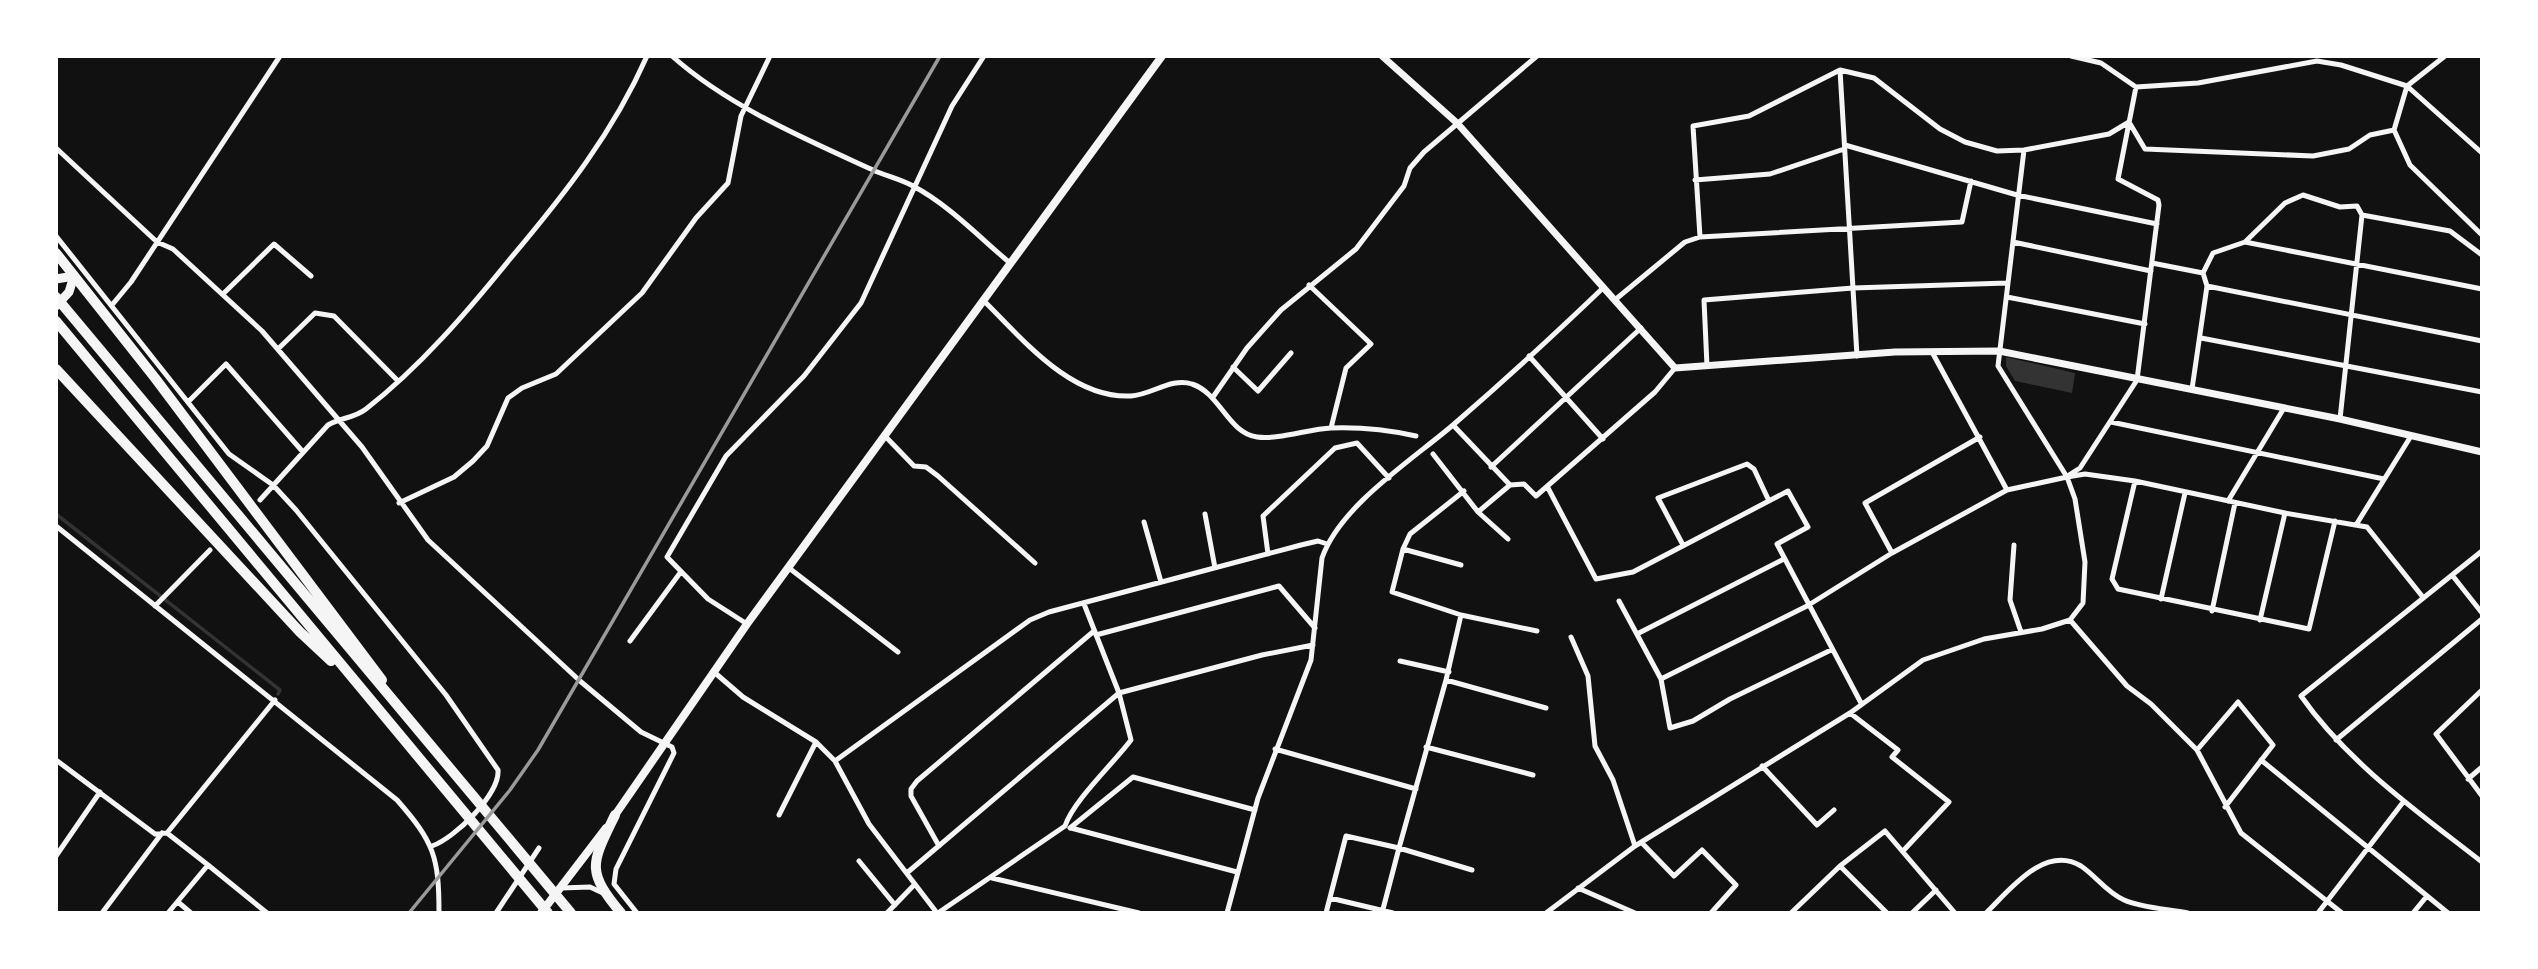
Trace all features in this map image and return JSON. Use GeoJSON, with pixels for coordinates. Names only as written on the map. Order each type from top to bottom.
{"type":"FeatureCollection","features":[{"type":"Feature","properties":{"kind":"highway"},"geometry":{"type":"LineString","coordinates":[[56,253],[330,609],[416,730]]}},
{"type":"Feature","properties":{"kind":"highway"},"geometry":{"type":"LineString","coordinates":[[56,297],[571,913]]}},
{"type":"Feature","properties":{"kind":"highway"},"geometry":{"type":"LineString","coordinates":[[57,322],[548,913]]}},
{"type":"Feature","properties":{"kind":"highway"},"geometry":{"type":"LineString","coordinates":[[56,369],[300,632],[369,698]]}},
{"type":"Feature","properties":{"kind":"highway"},"geometry":{"type":"LineString","coordinates":[[615,815],[595,864],[597,882],[621,913]]}},
{"type":"Feature","properties":{"kind":"main road"},"geometry":{"type":"LineString","coordinates":[[541,913],[615,815],[747,624],[1162,56]]}},
{"type":"Feature","properties":{"kind":"main road"},"geometry":{"type":"LineString","coordinates":[[56,279],[74,276],[69,292],[56,306]]}},
{"type":"Feature","properties":{"kind":"street"},"geometry":{"type":"LineString","coordinates":[[112,305],[131,282],[279,56]]}},
{"type":"Feature","properties":{"kind":"street"},"geometry":{"type":"LineString","coordinates":[[260,500],[328,425],[339,419],[351,419],[397,380],[487,288],[576,180],[632,90],[647,56]]}},
{"type":"Feature","properties":{"kind":"street"},"geometry":{"type":"LineString","coordinates":[[672,56],[710,86],[744,105],[813,141],[913,186],[938,202],[1010,263]]}},
{"type":"Feature","properties":{"kind":"street"},"geometry":{"type":"LineString","coordinates":[[399,503],[454,477],[473,461],[487,446],[508,398],[522,388],[556,374],[642,293],[696,218],[728,183],[744,105],[769,56]]}},
{"type":"Feature","properties":{"kind":"street"},"geometry":{"type":"LineString","coordinates":[[747,624],[708,599],[667,557],[726,456],[804,376],[861,303],[952,106],[984,56]]}},
{"type":"Feature","properties":{"kind":"street"},"geometry":{"type":"LineString","coordinates":[[1382,56],[1457,123],[1605,286],[1675,368]]}},
{"type":"Feature","properties":{"kind":"street"},"geometry":{"type":"LineString","coordinates":[[1213,397],[1233,367],[1281,310],[1356,249],[1404,186],[1409,168],[1457,123],[1537,56]]}},
{"type":"Feature","properties":{"kind":"street"},"geometry":{"type":"LineString","coordinates":[[2071,56],[2101,63],[2136,87],[2198,83],[2317,61],[2362,71],[2407,86],[2482,153]]}},
{"type":"Feature","properties":{"kind":"street"},"geometry":{"type":"LineString","coordinates":[[2445,56],[2407,86],[2394,130],[2410,166],[2482,235]]}},
{"type":"Feature","properties":{"kind":"street"},"geometry":{"type":"LineString","coordinates":[[1700,237],[1693,126],[1749,116],[1840,70],[1874,78],[1940,129],[1965,142],[1997,151],[2024,150],[2109,134],[2129,122]]}},
{"type":"Feature","properties":{"kind":"street"},"geometry":{"type":"LineString","coordinates":[[1840,70],[1857,356]]}},
{"type":"Feature","properties":{"kind":"street"},"geometry":{"type":"LineString","coordinates":[[2067,477],[2080,468],[2137,380],[2158,200],[2118,179],[2136,87]]}},
{"type":"Feature","properties":{"kind":"street"},"geometry":{"type":"LineString","coordinates":[[2129,122],[2145,149],[2313,156],[2349,149],[2370,135],[2394,130]]}},
{"type":"Feature","properties":{"kind":"street"},"geometry":{"type":"LineString","coordinates":[[1695,180],[1770,174],[1844,147],[2017,195],[2157,224]]}},
{"type":"Feature","properties":{"kind":"street"},"geometry":{"type":"LineString","coordinates":[[56,149],[157,242],[173,249],[224,293],[278,349],[339,419],[428,540],[580,681],[641,732],[672,747],[674,753],[616,869],[614,884],[637,913]]}},
{"type":"Feature","properties":{"kind":"street"},"geometry":{"type":"LineString","coordinates":[[1546,913],[1635,846],[1850,713],[1937,653],[1984,639],[2070,620],[2083,603],[2085,562],[2075,499],[2067,477],[2007,385],[1998,366],[2024,150]]}},
{"type":"Feature","properties":{"kind":"street"},"geometry":{"type":"LineString","coordinates":[[1616,299],[1685,242],[1700,237],[1962,222],[1971,181]]}},
{"type":"Feature","properties":{"kind":"street"},"geometry":{"type":"LineString","coordinates":[[2192,389],[2207,286],[2203,273],[2213,253],[2245,242],[2285,203],[2301,195],[2340,207],[2357,206],[2362,215],[2340,419]]}},
{"type":"Feature","properties":{"kind":"street"},"geometry":{"type":"LineString","coordinates":[[2362,215],[2450,231],[2482,255]]}},
{"type":"Feature","properties":{"kind":"street"},"geometry":{"type":"LineString","coordinates":[[56,236],[229,454],[273,485],[446,695],[498,769],[499,779],[493,790],[464,824],[444,842],[432,846]]}},
{"type":"Feature","properties":{"kind":"street"},"geometry":{"type":"LineString","coordinates":[[2013,242],[2151,271]]}},
{"type":"Feature","properties":{"kind":"street"},"geometry":{"type":"LineString","coordinates":[[2245,242],[2482,289]]}},
{"type":"Feature","properties":{"kind":"street"},"geometry":{"type":"LineString","coordinates":[[224,293],[274,244],[311,276]]}},
{"type":"Feature","properties":{"kind":"street"},"geometry":{"type":"LineString","coordinates":[[2152,263],[2203,273]]}},
{"type":"Feature","properties":{"kind":"street"},"geometry":{"type":"LineString","coordinates":[[1707,366],[1704,300],[1853,288],[2007,283]]}},
{"type":"Feature","properties":{"kind":"street"},"geometry":{"type":"LineString","coordinates":[[1309,285],[1371,344],[1346,368],[1331,428]]}},
{"type":"Feature","properties":{"kind":"street"},"geometry":{"type":"LineString","coordinates":[[1227,913],[1275,749],[1311,660],[1322,558],[1327,544],[1352,513],[1389,478],[1453,425],[1605,286]]}},
{"type":"Feature","properties":{"kind":"street"},"geometry":{"type":"LineString","coordinates":[[2207,286],[2482,341]]}},
{"type":"Feature","properties":{"kind":"street"},"geometry":{"type":"LineString","coordinates":[[2007,297],[2145,324]]}},
{"type":"Feature","properties":{"kind":"street"},"geometry":{"type":"LineString","coordinates":[[983,300],[1043,357],[1078,384],[1127,396],[1186,382],[1213,397],[1235,425],[1256,437],[1331,428],[1394,431],[1416,436]]}},
{"type":"Feature","properties":{"kind":"street"},"geometry":{"type":"LineString","coordinates":[[278,349],[315,313],[334,316],[397,380]]}},
{"type":"Feature","properties":{"kind":"street"},"geometry":{"type":"LineString","coordinates":[[1491,467],[1641,328]]}},
{"type":"Feature","properties":{"kind":"street"},"geometry":{"type":"LineString","coordinates":[[2201,338],[2482,392]]}},
{"type":"Feature","properties":{"kind":"street"},"geometry":{"type":"LineString","coordinates":[[1478,512],[1510,485],[1524,484],[1536,496],[1548,488],[1655,392],[1675,368],[1857,356],[1999,351],[2284,407],[2482,452]]}},
{"type":"Feature","properties":{"kind":"street"},"geometry":{"type":"LineString","coordinates":[[1932,352],[2007,490]]}},
{"type":"Feature","properties":{"kind":"street"},"geometry":{"type":"LineString","coordinates":[[1233,367],[1258,391],[1291,353]]}},
{"type":"Feature","properties":{"kind":"street"},"geometry":{"type":"LineString","coordinates":[[1529,356],[1603,439]]}},
{"type":"Feature","properties":{"kind":"street"},"geometry":{"type":"LineString","coordinates":[[189,401],[226,365],[303,452]]}},
{"type":"Feature","properties":{"kind":"street"},"geometry":{"type":"LineString","coordinates":[[2228,501],[2284,407]]}},
{"type":"Feature","properties":{"kind":"street"},"geometry":{"type":"LineString","coordinates":[[2111,422],[2384,479]]}},
{"type":"Feature","properties":{"kind":"street"},"geometry":{"type":"LineString","coordinates":[[1453,425],[1510,485]]}},
{"type":"Feature","properties":{"kind":"street"},"geometry":{"type":"LineString","coordinates":[[884,435],[914,466],[926,467],[939,476],[1035,563]]}},
{"type":"Feature","properties":{"kind":"street"},"geometry":{"type":"LineString","coordinates":[[2356,525],[2411,436]]}},
{"type":"Feature","properties":{"kind":"street"},"geometry":{"type":"LineString","coordinates":[[1892,553],[1865,503],[1980,437]]}},
{"type":"Feature","properties":{"kind":"street"},"geometry":{"type":"LineString","coordinates":[[1268,554],[1263,516],[1335,448],[1357,443],[1389,478]]}},
{"type":"Feature","properties":{"kind":"street"},"geometry":{"type":"LineString","coordinates":[[1433,454],[1478,512],[1508,539]]}},
{"type":"Feature","properties":{"kind":"street"},"geometry":{"type":"LineString","coordinates":[[1683,545],[1658,498],[1747,464],[1754,469],[1769,500]]}},
{"type":"Feature","properties":{"kind":"street"},"geometry":{"type":"LineString","coordinates":[[1661,678],[1807,606],[1892,553],[2007,490],[2085,474],[2135,481],[2285,513],[2367,527],[2422,596]]}},
{"type":"Feature","properties":{"kind":"street"},"geometry":{"type":"LineString","coordinates":[[2135,481],[2112,579],[2118,589],[2212,611],[2309,629],[2335,521]]}},
{"type":"Feature","properties":{"kind":"street"},"geometry":{"type":"LineString","coordinates":[[1548,488],[1596,579],[1633,572],[1788,491],[1808,527],[1777,544],[1807,606],[1861,704]]}},
{"type":"Feature","properties":{"kind":"street"},"geometry":{"type":"LineString","coordinates":[[1464,491],[1410,534],[1403,549],[1392,592],[1461,615],[1536,631]]}},
{"type":"Feature","properties":{"kind":"street"},"geometry":{"type":"LineString","coordinates":[[2161,599],[2185,493]]}},
{"type":"Feature","properties":{"kind":"street"},"geometry":{"type":"LineString","coordinates":[[2212,611],[2235,503]]}},
{"type":"Feature","properties":{"kind":"street"},"geometry":{"type":"LineString","coordinates":[[2260,620],[2285,513]]}},
{"type":"Feature","properties":{"kind":"street"},"geometry":{"type":"LineString","coordinates":[[1205,514],[1215,568]]}},
{"type":"Feature","properties":{"kind":"street"},"geometry":{"type":"LineString","coordinates":[[1144,522],[1161,582]]}},
{"type":"Feature","properties":{"kind":"street"},"geometry":{"type":"LineString","coordinates":[[56,526],[397,800],[432,846],[439,876],[439,913]]}},
{"type":"Feature","properties":{"kind":"street"},"geometry":{"type":"LineString","coordinates":[[835,761],[1016,629],[1049,612],[1318,541],[1327,544]]}},
{"type":"Feature","properties":{"kind":"street"},"geometry":{"type":"LineString","coordinates":[[2014,545],[2010,600],[2021,632]]}},
{"type":"Feature","properties":{"kind":"street"},"geometry":{"type":"LineString","coordinates":[[1403,549],[1461,565]]}},
{"type":"Feature","properties":{"kind":"street"},"geometry":{"type":"LineString","coordinates":[[155,606],[210,550]]}},
{"type":"Feature","properties":{"kind":"street"},"geometry":{"type":"LineString","coordinates":[[2482,551],[2422,596],[2301,696],[2336,740],[2404,802],[2482,862]]}},
{"type":"Feature","properties":{"kind":"street"},"geometry":{"type":"LineString","coordinates":[[1637,634],[1784,559]]}},
{"type":"Feature","properties":{"kind":"street"},"geometry":{"type":"LineString","coordinates":[[789,568],[898,652]]}},
{"type":"Feature","properties":{"kind":"street"},"geometry":{"type":"LineString","coordinates":[[631,641],[680,573]]}},
{"type":"Feature","properties":{"kind":"street"},"geometry":{"type":"LineString","coordinates":[[2452,575],[2482,613]]}},
{"type":"Feature","properties":{"kind":"street"},"geometry":{"type":"LineString","coordinates":[[939,845],[911,796],[917,781],[1095,633],[1279,586],[1315,628]]}},
{"type":"Feature","properties":{"kind":"street"},"geometry":{"type":"LineString","coordinates":[[1619,600],[1661,678],[1670,728],[1693,721],[1730,699],[1831,650]]}},
{"type":"Feature","properties":{"kind":"street"},"geometry":{"type":"LineString","coordinates":[[1067,827],[1076,806],[1109,770],[1131,740],[1119,693],[1084,604]]}},
{"type":"Feature","properties":{"kind":"street"},"geometry":{"type":"LineString","coordinates":[[1382,911],[1449,672],[1461,615]]}},
{"type":"Feature","properties":{"kind":"street"},"geometry":{"type":"LineString","coordinates":[[2336,740],[2482,619]]}},
{"type":"Feature","properties":{"kind":"street"},"geometry":{"type":"LineString","coordinates":[[2070,620],[2127,686],[2161,713],[2197,750],[2241,833],[2342,913]]}},
{"type":"Feature","properties":{"kind":"street"},"geometry":{"type":"LineString","coordinates":[[1571,638],[1588,676],[1595,746],[1613,780],[1635,846]]}},
{"type":"Feature","properties":{"kind":"street"},"geometry":{"type":"LineString","coordinates":[[908,872],[1119,693],[1262,655],[1313,645]]}},
{"type":"Feature","properties":{"kind":"street"},"geometry":{"type":"LineString","coordinates":[[1400,661],[1449,672]]}},
{"type":"Feature","properties":{"kind":"street"},"geometry":{"type":"LineString","coordinates":[[714,672],[743,697],[816,742],[835,761],[869,824],[938,913],[1067,827],[1133,777],[1255,810]]}},
{"type":"Feature","properties":{"kind":"street"},"geometry":{"type":"LineString","coordinates":[[1446,680],[1546,708]]}},
{"type":"Feature","properties":{"kind":"street"},"geometry":{"type":"LineString","coordinates":[[2482,690],[2436,734],[2482,796]]}},
{"type":"Feature","properties":{"kind":"street"},"geometry":{"type":"LineString","coordinates":[[102,913],[275,700]]}},
{"type":"Feature","properties":{"kind":"street"},"geometry":{"type":"LineString","coordinates":[[2197,750],[2238,702],[2273,745],[2225,807]]}},
{"type":"Feature","properties":{"kind":"street"},"geometry":{"type":"LineString","coordinates":[[1850,713],[1898,750],[1892,757],[1949,802],[1903,850]]}},
{"type":"Feature","properties":{"kind":"street"},"geometry":{"type":"LineString","coordinates":[[779,815],[816,742]]}},
{"type":"Feature","properties":{"kind":"street"},"geometry":{"type":"LineString","coordinates":[[1426,747],[1532,775]]}},
{"type":"Feature","properties":{"kind":"street"},"geometry":{"type":"LineString","coordinates":[[1275,749],[1416,789]]}},
{"type":"Feature","properties":{"kind":"street"},"geometry":{"type":"LineString","coordinates":[[56,760],[155,834],[165,833],[267,913]]}},
{"type":"Feature","properties":{"kind":"street"},"geometry":{"type":"LineString","coordinates":[[2260,760],[2448,913]]}},
{"type":"Feature","properties":{"kind":"street"},"geometry":{"type":"LineString","coordinates":[[1762,766],[1817,825],[1834,810]]}},
{"type":"Feature","properties":{"kind":"street"},"geometry":{"type":"LineString","coordinates":[[2468,779],[2482,767]]}},
{"type":"Feature","properties":{"kind":"street"},"geometry":{"type":"LineString","coordinates":[[56,856],[100,792]]}},
{"type":"Feature","properties":{"kind":"street"},"geometry":{"type":"LineString","coordinates":[[2318,913],[2404,802]]}},
{"type":"Feature","properties":{"kind":"street"},"geometry":{"type":"LineString","coordinates":[[1067,827],[1237,872]]}},
{"type":"Feature","properties":{"kind":"street"},"geometry":{"type":"LineString","coordinates":[[1791,913],[1840,866],[1885,831],[1955,913]]}},
{"type":"Feature","properties":{"kind":"street"},"geometry":{"type":"LineString","coordinates":[[1326,913],[1346,836],[1399,848],[1472,870]]}},
{"type":"Feature","properties":{"kind":"street"},"geometry":{"type":"LineString","coordinates":[[1642,842],[1674,876],[1702,850],[1728,876],[1736,885],[1711,913]]}},
{"type":"Feature","properties":{"kind":"street"},"geometry":{"type":"LineString","coordinates":[[496,913],[539,848]]}},
{"type":"Feature","properties":{"kind":"street"},"geometry":{"type":"LineString","coordinates":[[859,861],[891,910],[915,884]]}},
{"type":"Feature","properties":{"kind":"street"},"geometry":{"type":"LineString","coordinates":[[1986,913],[2042,863],[2067,861],[2081,866],[2125,900],[2188,913]]}},
{"type":"Feature","properties":{"kind":"street"},"geometry":{"type":"LineString","coordinates":[[168,913],[208,865]]}},
{"type":"Feature","properties":{"kind":"street"},"geometry":{"type":"LineString","coordinates":[[1840,866],[1887,913]]}},
{"type":"Feature","properties":{"kind":"street"},"geometry":{"type":"LineString","coordinates":[[992,878],[1139,913]]}},
{"type":"Feature","properties":{"kind":"street"},"geometry":{"type":"LineString","coordinates":[[561,888],[590,887],[606,895]]}},
{"type":"Feature","properties":{"kind":"street"},"geometry":{"type":"LineString","coordinates":[[1578,888],[1635,913]]}},
{"type":"Feature","properties":{"kind":"street"},"geometry":{"type":"LineString","coordinates":[[1912,913],[1936,890]]}},
{"type":"Feature","properties":{"kind":"street"},"geometry":{"type":"LineString","coordinates":[[2413,913],[2427,896]]}},
{"type":"Feature","properties":{"kind":"street"},"geometry":{"type":"LineString","coordinates":[[1331,898],[1393,913]]}},
{"type":"Feature","properties":{"kind":"street"},"geometry":{"type":"LineString","coordinates":[[178,902],[191,913]]}},
{"type":"Feature","properties":{"kind":"street"},"geometry":{"type":"LineString","coordinates":[[1798,905],[1806,913]]}},
{"type":"Feature","properties":{"kind":"shaded area"},"geometry":{"type":"Polygon","coordinates":[[[2006,357],[2075,373],[2072,393],[2015,381],[2006,366],[2006,357]]]}},
{"type":"Feature","properties":{"kind":"waterway"},"geometry":{"type":"LineString","coordinates":[[56,514],[280,690],[278,694]]}},
{"type":"Feature","properties":{"kind":"railway"},"geometry":{"type":"LineString","coordinates":[[409,913],[510,790],[538,750],[940,56]]}}]}
